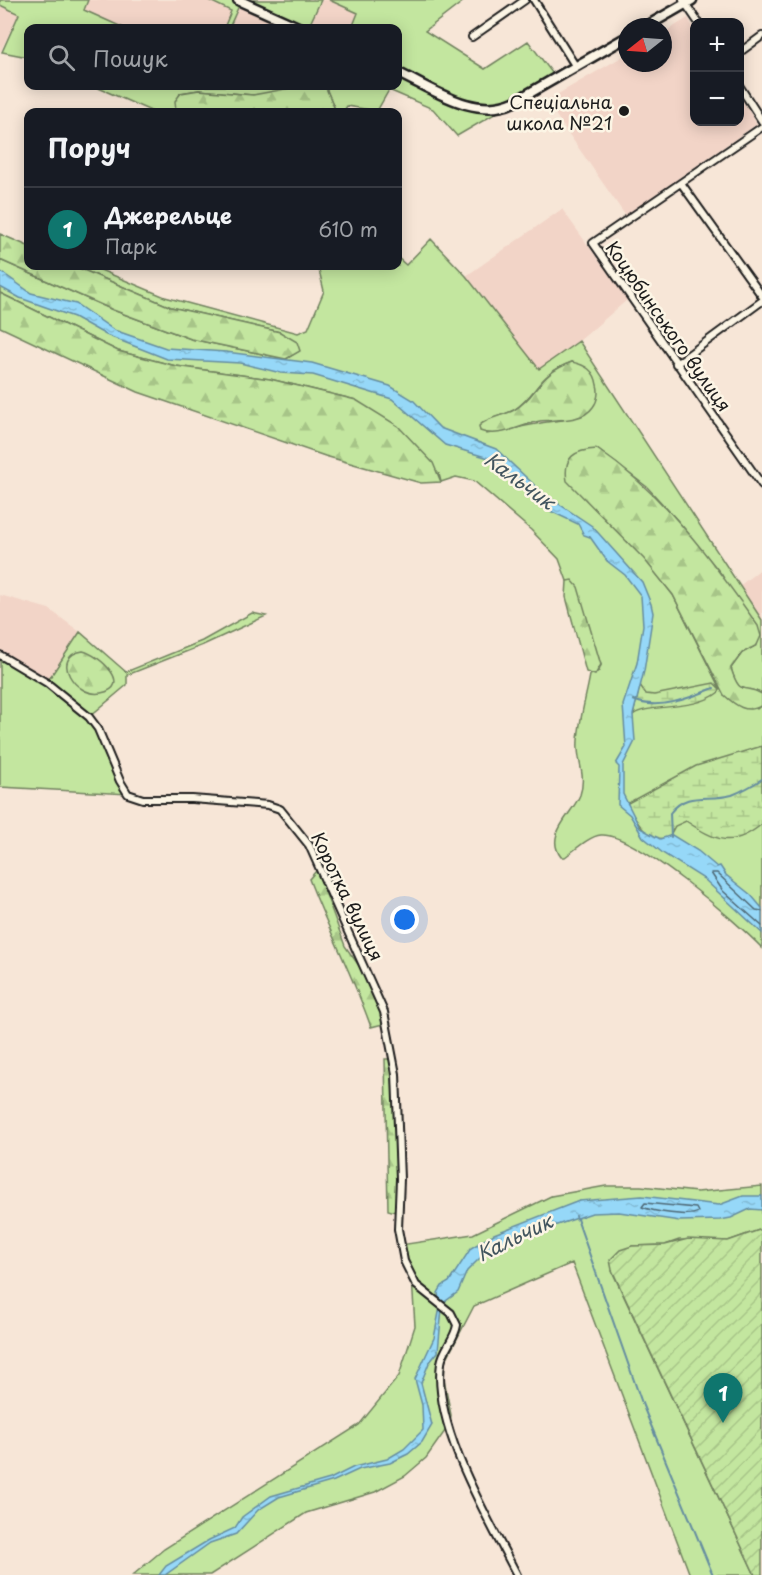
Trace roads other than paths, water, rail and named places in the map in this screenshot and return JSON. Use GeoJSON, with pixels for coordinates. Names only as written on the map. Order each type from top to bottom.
{"type":"FeatureCollection","features":[{"type":"Feature","properties":{"kind":"main road"},"geometry":{"type":"LineString","coordinates":[[238,0],[291,24]]}},
{"type":"Feature","properties":{"kind":"main road"},"geometry":{"type":"LineString","coordinates":[[660,18],[687,1]]}},
{"type":"Feature","properties":{"kind":"main road"},"geometry":{"type":"LineString","coordinates":[[402,75],[464,104],[489,109],[514,102],[618,42]]}},
{"type":"Feature","properties":{"kind":"street"},"geometry":{"type":"LineString","coordinates":[[472,37],[525,0]]}},
{"type":"Feature","properties":{"kind":"street"},"geometry":{"type":"LineString","coordinates":[[534,0],[576,67]]}},
{"type":"Feature","properties":{"kind":"street"},"geometry":{"type":"LineString","coordinates":[[687,1],[696,18]]}},
{"type":"Feature","properties":{"kind":"street"},"geometry":{"type":"LineString","coordinates":[[744,48],[762,36]]}},
{"type":"Feature","properties":{"kind":"street"},"geometry":{"type":"LineString","coordinates":[[744,93],[762,122]]}},
{"type":"Feature","properties":{"kind":"street"},"geometry":{"type":"LineString","coordinates":[[762,127],[681,183],[762,296]]}},
{"type":"Feature","properties":{"kind":"street","name":"Коцюбинського вулиця"},"geometry":{"type":"LineString","coordinates":[[681,183],[593,243],[762,485]]}},
{"type":"Feature","properties":{"kind":"street"},"geometry":{"type":"LineString","coordinates":[[676,364],[762,301]]}},
{"type":"Feature","properties":{"kind":"street","name":"Коротка вулиця"},"geometry":{"type":"LineString","coordinates":[[0,655],[47,683],[89,717],[98,729],[120,781],[128,794],[143,799],[202,800],[268,805],[280,809],[309,845],[384,1012],[396,1074],[400,1245],[412,1278],[434,1301],[454,1316],[456,1325],[441,1364],[449,1427],[477,1494],[517,1575]]}},
{"type":"Feature","properties":{"kind":"water","name":"Кальчик"},"geometry":{"type":"Polygon","coordinates":[[[0,271],[31,293],[76,304],[114,330],[166,348],[226,352],[312,363],[390,386],[413,400],[440,428],[496,449],[544,494],[592,526],[642,582],[653,613],[644,671],[633,715],[635,741],[623,765],[623,794],[640,828],[660,839],[672,835],[698,851],[717,867],[720,866],[726,875],[751,895],[762,908],[762,933],[704,879],[664,854],[643,837],[630,815],[618,805],[619,767],[616,764],[626,747],[623,705],[637,663],[643,625],[641,596],[625,575],[607,561],[590,537],[584,535],[578,524],[544,508],[492,459],[445,445],[392,399],[313,375],[281,373],[240,363],[167,359],[106,335],[74,317],[20,298],[0,287],[0,271]]]}},
{"type":"Feature","properties":{"kind":"water","name":"Кальчик"},"geometry":{"type":"Polygon","coordinates":[[[642,1196],[719,1205],[743,1196],[762,1196],[762,1210],[750,1209],[731,1218],[720,1220],[680,1221],[619,1212],[592,1213],[510,1241],[484,1254],[467,1271],[458,1292],[443,1303],[439,1300],[438,1293],[442,1286],[449,1282],[471,1248],[494,1234],[579,1201],[642,1196]]]}},
{"type":"Feature","properties":{"kind":"water"},"geometry":{"type":"Polygon","coordinates":[[[440,1307],[442,1308],[438,1352],[429,1363],[421,1383],[432,1425],[422,1442],[408,1454],[390,1463],[360,1469],[334,1481],[279,1497],[258,1510],[236,1534],[210,1543],[165,1575],[159,1575],[166,1566],[209,1540],[235,1528],[242,1517],[271,1496],[330,1479],[354,1467],[387,1459],[404,1449],[423,1430],[422,1405],[415,1379],[434,1338],[440,1307]]]}},
{"type":"Feature","properties":{"kind":"waterway"},"geometry":{"type":"LineString","coordinates":[[633,700],[663,704],[714,688]]}},
{"type":"Feature","properties":{"kind":"waterway"},"geometry":{"type":"LineString","coordinates":[[671,837],[670,813],[684,801],[732,795],[762,779]]}},
{"type":"Feature","properties":{"kind":"waterway"},"geometry":{"type":"LineString","coordinates":[[576,1216],[643,1406],[713,1575]]}},
{"type":"Feature","properties":{"kind":"place","name":"Спеціальна школа №21"},"geometry":{"type":"Point","coordinates":[624,111]}},
{"type":"Feature","properties":{"kind":"place","name":"Джерельце"},"geometry":{"type":"Point","coordinates":[723,1423]}}]}
